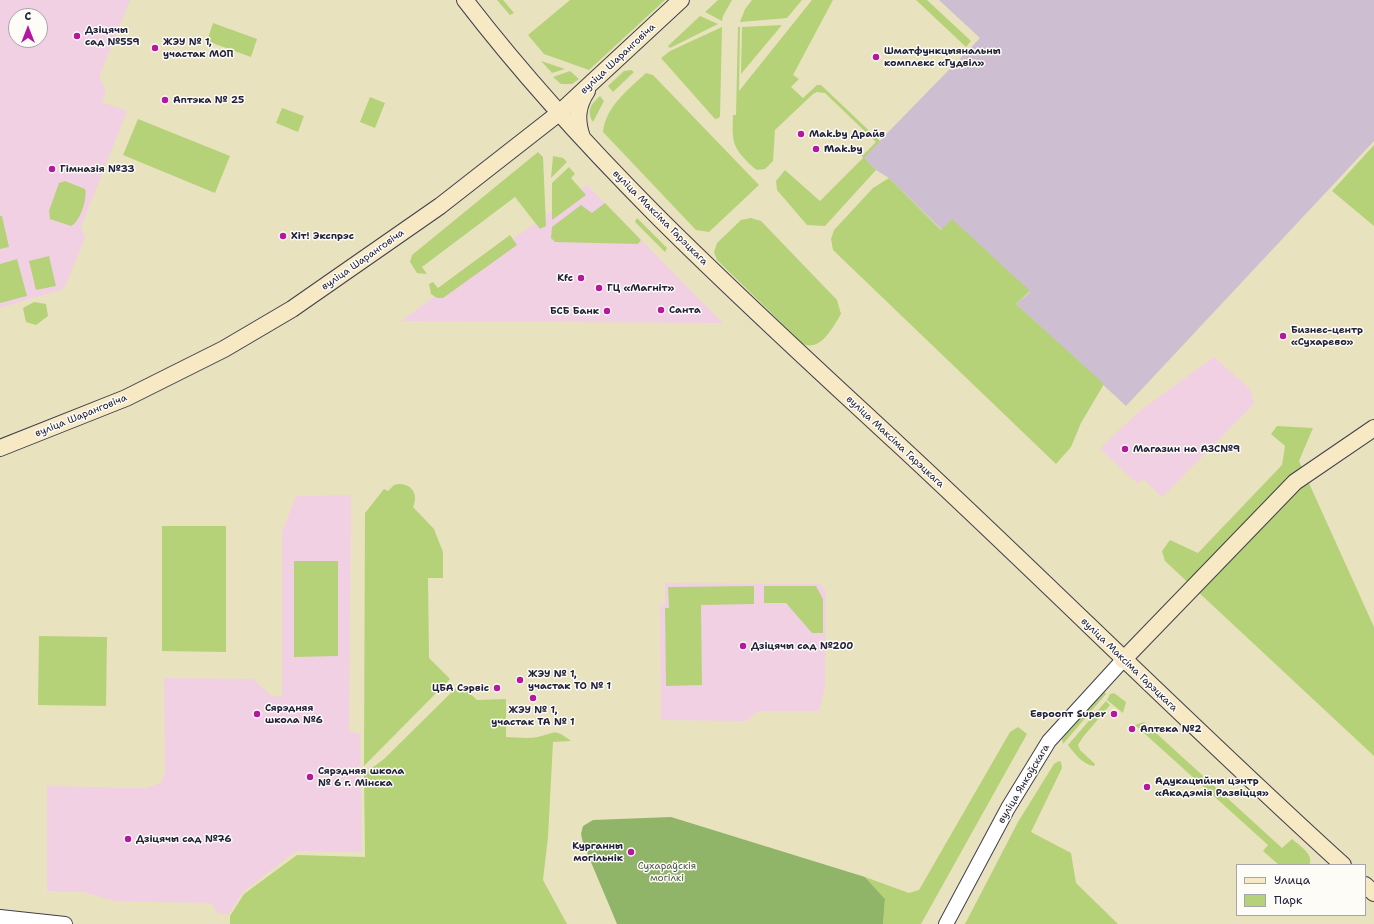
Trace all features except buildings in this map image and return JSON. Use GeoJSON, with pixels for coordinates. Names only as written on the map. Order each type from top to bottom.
{"type":"FeatureCollection","features":[{"type":"Feature","properties":{"kind":"main road","name":"вуліца Максіма Гарэцкага"},"geometry":{"type":"LineString","coordinates":[[465,0],[537,89],[638,198],[807,361],[904,450],[1123,660],[1342,864]]}},
{"type":"Feature","properties":{"kind":"main road","name":"вуліца Шаранговіча"},"geometry":{"type":"LineString","coordinates":[[0,448],[126,398],[224,350],[292,309],[440,206],[559,113],[590,86],[681,0]]}},
{"type":"Feature","properties":{"kind":"main road"},"geometry":{"type":"LineString","coordinates":[[582,139],[579,129],[578,115],[581,100],[590,86]]}},
{"type":"Feature","properties":{"kind":"main road"},"geometry":{"type":"LineString","coordinates":[[1123,660],[1296,482],[1374,428]]}},
{"type":"Feature","properties":{"kind":"main road"},"geometry":{"type":"LineString","coordinates":[[1366,886],[1374,893]]}},
{"type":"Feature","properties":{"kind":"street","name":"вуліца Янкоўскага"},"geometry":{"type":"LineString","coordinates":[[946,924],[1008,808],[1049,741],[1123,660]]}},
{"type":"Feature","properties":{"kind":"street"},"geometry":{"type":"LineString","coordinates":[[0,917],[65,924]]}},
{"type":"Feature","properties":{"kind":"shaded area","name":"Гімназія №33"},"geometry":{"type":"Polygon","coordinates":[[[0,0],[130,0],[99,77],[106,91],[102,102],[127,111],[81,227],[85,238],[64,289],[0,308],[0,0]]]}},
{"type":"Feature","properties":{"kind":"shaded area"},"geometry":{"type":"Polygon","coordinates":[[[939,0],[1374,0],[1374,141],[1126,406],[1016,304],[1030,292],[951,220],[942,230],[889,178],[876,170],[863,158],[980,38],[939,0]]]}},
{"type":"Feature","properties":{"kind":"shaded area"},"geometry":{"type":"Polygon","coordinates":[[[587,185],[723,323],[401,321],[587,185]]]}},
{"type":"Feature","properties":{"kind":"shaded area"},"geometry":{"type":"Polygon","coordinates":[[[1214,357],[1250,389],[1254,404],[1162,497],[1143,479],[1138,484],[1100,449],[1141,410],[1214,357]]]}},
{"type":"Feature","properties":{"kind":"shaded area","name":"Сярэдняя школа №6"},"geometry":{"type":"Polygon","coordinates":[[[351,495],[349,731],[360,734],[362,852],[296,851],[243,892],[229,914],[218,914],[211,903],[116,901],[82,892],[47,891],[47,786],[146,788],[161,783],[165,771],[164,678],[253,679],[272,696],[282,697],[282,532],[296,496],[351,495]]]}},
{"type":"Feature","properties":{"kind":"shaded area","name":"Дзіцячы сад №200"},"geometry":{"type":"Polygon","coordinates":[[[666,583],[821,584],[826,592],[825,687],[819,711],[759,711],[746,721],[661,720],[660,605],[665,604],[666,583]]]}},
{"type":"Feature","properties":{"kind":"green space"},"geometry":{"type":"Polygon","coordinates":[[[497,0],[503,0],[514,13],[510,15],[497,0]]]}},
{"type":"Feature","properties":{"kind":"green space"},"geometry":{"type":"Polygon","coordinates":[[[570,0],[665,0],[589,70],[544,54],[528,35],[570,0]]]}},
{"type":"Feature","properties":{"kind":"green space"},"geometry":{"type":"Polygon","coordinates":[[[718,0],[732,0],[723,16],[722,21],[705,12],[718,0]]]}},
{"type":"Feature","properties":{"kind":"green space"},"geometry":{"type":"Polygon","coordinates":[[[752,0],[802,0],[787,18],[740,22],[745,9],[752,0]]]}},
{"type":"Feature","properties":{"kind":"green space"},"geometry":{"type":"Polygon","coordinates":[[[812,0],[833,0],[793,75],[799,79],[791,87],[803,98],[817,85],[821,85],[880,141],[864,158],[876,170],[825,226],[807,225],[777,190],[776,181],[785,170],[820,201],[863,158],[862,156],[876,142],[825,93],[817,92],[813,94],[775,130],[773,161],[765,169],[757,170],[754,168],[737,150],[733,139],[733,115],[736,115],[738,27],[740,27],[739,91],[812,0]]]}},
{"type":"Feature","properties":{"kind":"green space"},"geometry":{"type":"Polygon","coordinates":[[[916,0],[927,0],[971,41],[966,47],[916,0]]]}},
{"type":"Feature","properties":{"kind":"green space"},"geometry":{"type":"Polygon","coordinates":[[[700,16],[718,24],[670,48],[668,46],[700,16]]]}},
{"type":"Feature","properties":{"kind":"green space"},"geometry":{"type":"Polygon","coordinates":[[[213,23],[257,39],[251,57],[207,41],[213,23]]]}},
{"type":"Feature","properties":{"kind":"green space"},"geometry":{"type":"Polygon","coordinates":[[[782,25],[741,74],[742,27],[782,25]]]}},
{"type":"Feature","properties":{"kind":"green space"},"geometry":{"type":"Polygon","coordinates":[[[722,27],[720,116],[719,118],[715,119],[661,58],[670,51],[722,27]]]}},
{"type":"Feature","properties":{"kind":"green space"},"geometry":{"type":"Polygon","coordinates":[[[541,61],[565,69],[552,73],[541,61]]]}},
{"type":"Feature","properties":{"kind":"green space"},"geometry":{"type":"Polygon","coordinates":[[[631,70],[634,72],[613,92],[608,86],[624,71],[631,70]]]}},
{"type":"Feature","properties":{"kind":"green space"},"geometry":{"type":"Polygon","coordinates":[[[570,71],[579,79],[572,84],[561,84],[553,77],[570,71]]]}},
{"type":"Feature","properties":{"kind":"green space"},"geometry":{"type":"Polygon","coordinates":[[[646,73],[653,75],[759,185],[709,232],[696,230],[603,132],[608,114],[613,106],[625,92],[646,73]]]}},
{"type":"Feature","properties":{"kind":"green space"},"geometry":{"type":"Polygon","coordinates":[[[600,96],[604,101],[593,122],[590,114],[590,108],[600,96]]]}},
{"type":"Feature","properties":{"kind":"green space"},"geometry":{"type":"Polygon","coordinates":[[[370,97],[385,103],[375,128],[360,122],[370,97]]]}},
{"type":"Feature","properties":{"kind":"green space"},"geometry":{"type":"Polygon","coordinates":[[[282,108],[304,116],[298,132],[276,123],[282,108]]]}},
{"type":"Feature","properties":{"kind":"green space"},"geometry":{"type":"Polygon","coordinates":[[[138,119],[230,156],[215,193],[123,155],[138,119]]]}},
{"type":"Feature","properties":{"kind":"green space"},"geometry":{"type":"Polygon","coordinates":[[[1374,145],[1374,226],[1332,191],[1374,145]]]}},
{"type":"Feature","properties":{"kind":"green space"},"geometry":{"type":"Polygon","coordinates":[[[538,152],[543,157],[546,226],[540,229],[515,197],[422,267],[427,274],[417,273],[410,262],[412,255],[538,152]]]}},
{"type":"Feature","properties":{"kind":"green space"},"geometry":{"type":"Polygon","coordinates":[[[553,156],[563,158],[567,162],[551,178],[553,156]]]}},
{"type":"Feature","properties":{"kind":"green space"},"geometry":{"type":"Polygon","coordinates":[[[569,167],[575,174],[571,178],[586,195],[552,220],[552,183],[569,167]]]}},
{"type":"Feature","properties":{"kind":"green space"},"geometry":{"type":"Polygon","coordinates":[[[889,178],[941,230],[952,219],[1030,291],[1016,304],[1104,384],[1081,423],[1071,447],[1056,464],[833,250],[831,239],[834,230],[873,188],[889,178]]]}},
{"type":"Feature","properties":{"kind":"green space"},"geometry":{"type":"Polygon","coordinates":[[[65,181],[85,189],[86,193],[80,215],[71,226],[50,219],[49,211],[59,183],[65,181]]]}},
{"type":"Feature","properties":{"kind":"green space"},"geometry":{"type":"Polygon","coordinates":[[[605,203],[641,240],[638,244],[555,242],[551,238],[552,227],[581,205],[592,213],[605,203]]]}},
{"type":"Feature","properties":{"kind":"green space"},"geometry":{"type":"Polygon","coordinates":[[[0,216],[2,216],[9,247],[0,249],[0,216]]]}},
{"type":"Feature","properties":{"kind":"green space"},"geometry":{"type":"Polygon","coordinates":[[[637,218],[667,248],[665,252],[635,222],[637,218]]]}},
{"type":"Feature","properties":{"kind":"green space"},"geometry":{"type":"Polygon","coordinates":[[[751,218],[761,221],[837,300],[841,314],[826,337],[817,344],[803,344],[717,260],[714,252],[717,243],[741,220],[751,218]]]}},
{"type":"Feature","properties":{"kind":"green space"},"geometry":{"type":"Polygon","coordinates":[[[510,235],[517,245],[443,298],[437,298],[431,294],[429,284],[433,282],[438,288],[510,235]]]}},
{"type":"Feature","properties":{"kind":"green space"},"geometry":{"type":"Polygon","coordinates":[[[49,256],[56,286],[36,290],[29,261],[49,256]]]}},
{"type":"Feature","properties":{"kind":"green space"},"geometry":{"type":"Polygon","coordinates":[[[17,259],[27,296],[0,303],[0,264],[17,259]]]}},
{"type":"Feature","properties":{"kind":"green space"},"geometry":{"type":"Polygon","coordinates":[[[34,302],[46,304],[48,316],[36,325],[26,322],[23,308],[34,302]]]}},
{"type":"Feature","properties":{"kind":"green space"},"geometry":{"type":"Polygon","coordinates":[[[1277,426],[1313,428],[1299,461],[1374,627],[1374,756],[1165,561],[1162,551],[1170,540],[1198,553],[1282,465],[1285,446],[1271,434],[1277,426]]]}},
{"type":"Feature","properties":{"kind":"green space"},"geometry":{"type":"Polygon","coordinates":[[[394,485],[407,485],[415,494],[415,503],[413,507],[434,529],[443,552],[443,578],[428,578],[429,658],[450,679],[364,766],[365,513],[384,489],[388,491],[394,485]]]}},
{"type":"Feature","properties":{"kind":"green space"},"geometry":{"type":"Polygon","coordinates":[[[162,526],[226,526],[226,652],[162,651],[162,526]]]}},
{"type":"Feature","properties":{"kind":"green space"},"geometry":{"type":"Polygon","coordinates":[[[294,561],[338,561],[338,656],[294,657],[294,561]]]}},
{"type":"Feature","properties":{"kind":"green space"},"geometry":{"type":"Polygon","coordinates":[[[754,586],[754,604],[701,605],[702,685],[666,686],[665,608],[669,608],[668,587],[754,586]]]}},
{"type":"Feature","properties":{"kind":"green space"},"geometry":{"type":"Polygon","coordinates":[[[764,586],[816,586],[823,599],[823,633],[812,633],[786,603],[764,603],[764,586]]]}},
{"type":"Feature","properties":{"kind":"green space"},"geometry":{"type":"Polygon","coordinates":[[[39,636],[107,637],[106,706],[38,705],[39,636]]]}},
{"type":"Feature","properties":{"kind":"green space"},"geometry":{"type":"Polygon","coordinates":[[[460,684],[477,700],[506,699],[506,737],[533,738],[557,733],[571,741],[553,742],[548,837],[543,880],[567,924],[230,924],[230,916],[244,894],[297,855],[365,857],[364,774],[384,759],[460,684]]]}},
{"type":"Feature","properties":{"kind":"green space"},"geometry":{"type":"Polygon","coordinates":[[[1104,691],[1106,694],[1063,744],[1062,739],[1104,691]]]}},
{"type":"Feature","properties":{"kind":"green space"},"geometry":{"type":"Polygon","coordinates":[[[1114,693],[1126,702],[1123,713],[1107,700],[1110,694],[1114,693]]]}},
{"type":"Feature","properties":{"kind":"green space"},"geometry":{"type":"Polygon","coordinates":[[[1106,701],[1110,705],[1078,745],[1080,750],[1095,764],[1094,766],[1082,761],[1068,745],[1106,701]]]}},
{"type":"Feature","properties":{"kind":"green space"},"geometry":{"type":"Polygon","coordinates":[[[1144,722],[1282,848],[1292,839],[1308,854],[1310,858],[1309,864],[1278,864],[1263,851],[1268,845],[1135,725],[1144,722]]]}},
{"type":"Feature","properties":{"kind":"green space"},"geometry":{"type":"Polygon","coordinates":[[[1018,727],[1027,734],[921,924],[883,924],[885,899],[865,877],[909,893],[919,890],[1010,732],[1018,727]]]}},
{"type":"Feature","properties":{"kind":"green space"},"geometry":{"type":"Polygon","coordinates":[[[1059,761],[1061,762],[1062,768],[1031,832],[1071,853],[1076,883],[1118,924],[965,924],[1018,822],[1054,764],[1059,761]]]}},
{"type":"Feature","properties":{"kind":"green space","name":"Сухараўскія могілкі"},"geometry":{"type":"Polygon","coordinates":[[[671,817],[865,877],[885,899],[883,924],[617,924],[583,843],[581,834],[583,826],[593,820],[671,817]]]}},
{"type":"Feature","properties":{"kind":"place","name":"Дзіцячы сад №559"},"geometry":{"type":"Point","coordinates":[77,36]}},
{"type":"Feature","properties":{"kind":"place","name":"ЖЭУ № 1, участак МОП"},"geometry":{"type":"Point","coordinates":[155,48]}},
{"type":"Feature","properties":{"kind":"place","name":"Шматфункцыянальны комплекс «Гудвіл»"},"geometry":{"type":"Point","coordinates":[876,57]}},
{"type":"Feature","properties":{"kind":"place","name":"Аптэка № 25"},"geometry":{"type":"Point","coordinates":[165,100]}},
{"type":"Feature","properties":{"kind":"place","name":"Маk.by Драйв"},"geometry":{"type":"Point","coordinates":[801,134]}},
{"type":"Feature","properties":{"kind":"place","name":"Mak.by"},"geometry":{"type":"Point","coordinates":[816,149]}},
{"type":"Feature","properties":{"kind":"place","name":"Гімназія №33"},"geometry":{"type":"Point","coordinates":[52,169]}},
{"type":"Feature","properties":{"kind":"place","name":"Хіт! Экспрэс"},"geometry":{"type":"Point","coordinates":[283,236]}},
{"type":"Feature","properties":{"kind":"place","name":"Kfc"},"geometry":{"type":"Point","coordinates":[581,278]}},
{"type":"Feature","properties":{"kind":"place","name":"ГЦ «Магніт»"},"geometry":{"type":"Point","coordinates":[599,288]}},
{"type":"Feature","properties":{"kind":"place","name":"Санта"},"geometry":{"type":"Point","coordinates":[661,310]}},
{"type":"Feature","properties":{"kind":"place","name":"БСБ Банк"},"geometry":{"type":"Point","coordinates":[607,311]}},
{"type":"Feature","properties":{"kind":"place","name":"Бизнес-центр «Сухарево»"},"geometry":{"type":"Point","coordinates":[1283,336]}},
{"type":"Feature","properties":{"kind":"place","name":"Магазин на АЗС№9"},"geometry":{"type":"Point","coordinates":[1125,449]}},
{"type":"Feature","properties":{"kind":"place","name":"Дзіцячы сад №200"},"geometry":{"type":"Point","coordinates":[743,646]}},
{"type":"Feature","properties":{"kind":"place","name":"ЖЭУ № 1, участак ТО № 1"},"geometry":{"type":"Point","coordinates":[520,680]}},
{"type":"Feature","properties":{"kind":"place","name":"ЦБА Сэрвіс"},"geometry":{"type":"Point","coordinates":[497,688]}},
{"type":"Feature","properties":{"kind":"place","name":"ЖЭУ № 1, участак ТА № 1"},"geometry":{"type":"Point","coordinates":[533,698]}},
{"type":"Feature","properties":{"kind":"place","name":"Сярэдняя школа №6"},"geometry":{"type":"Point","coordinates":[257,714]}},
{"type":"Feature","properties":{"kind":"place","name":"Евроопт Super"},"geometry":{"type":"Point","coordinates":[1114,714]}},
{"type":"Feature","properties":{"kind":"place","name":"Аптека №2"},"geometry":{"type":"Point","coordinates":[1132,729]}},
{"type":"Feature","properties":{"kind":"place","name":"Сярэдняя школа № 6 г. Мінска"},"geometry":{"type":"Point","coordinates":[310,777]}},
{"type":"Feature","properties":{"kind":"place","name":"Адукацыйны цэнтр «Акадэмія Развіцця»"},"geometry":{"type":"Point","coordinates":[1147,787]}},
{"type":"Feature","properties":{"kind":"place","name":"Дзіцячы сад №76"},"geometry":{"type":"Point","coordinates":[128,839]}},
{"type":"Feature","properties":{"kind":"place","name":"Курганны могільнік"},"geometry":{"type":"Point","coordinates":[631,852]}}]}
